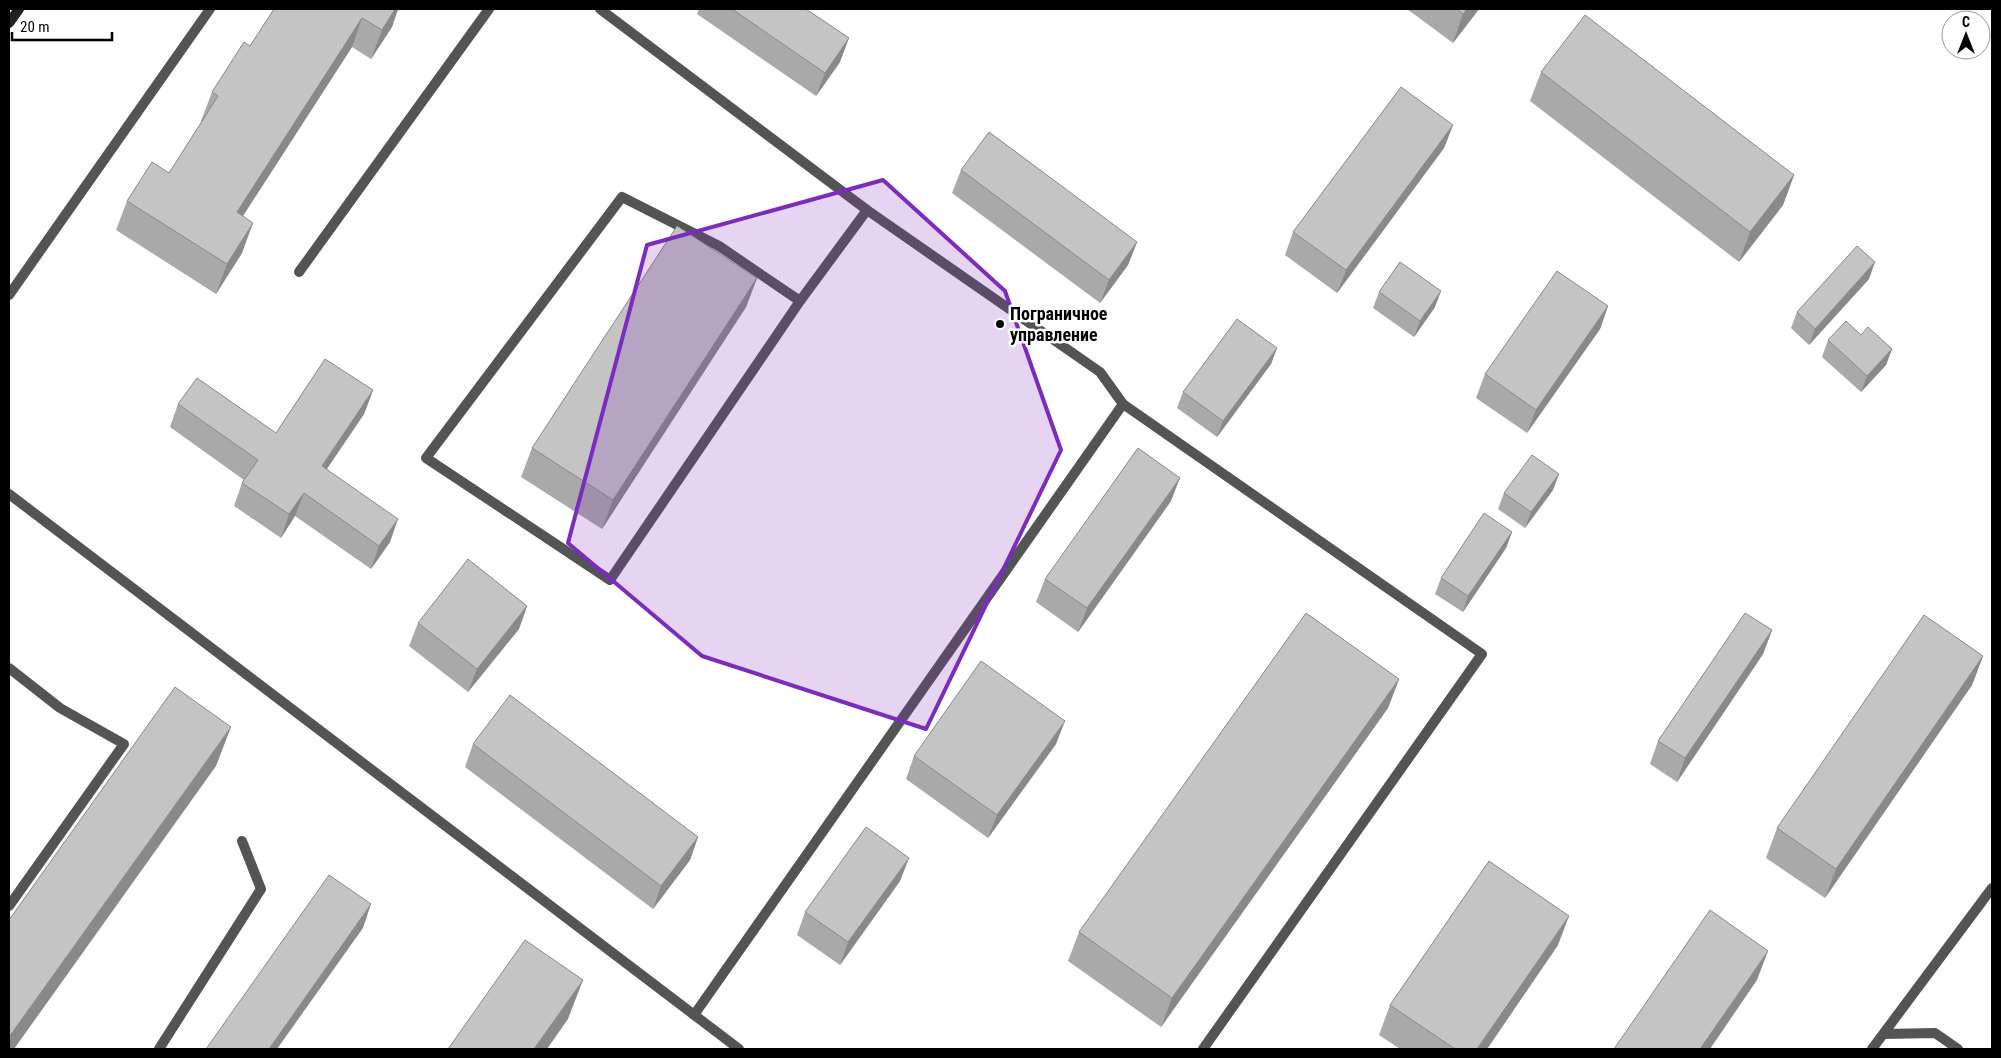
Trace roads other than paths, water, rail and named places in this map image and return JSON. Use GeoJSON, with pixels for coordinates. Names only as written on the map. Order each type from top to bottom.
{"type":"FeatureCollection","features":[{"type":"Feature","properties":{"kind":"main road"},"geometry":{"type":"LineString","coordinates":[[9,23],[18,9]]}},
{"type":"Feature","properties":{"kind":"lane"},"geometry":{"type":"LineString","coordinates":[[9,295],[210,9]]}},
{"type":"Feature","properties":{"kind":"lane"},"geometry":{"type":"LineString","coordinates":[[299,272],[489,9]]}},
{"type":"Feature","properties":{"kind":"lane"},"geometry":{"type":"LineString","coordinates":[[600,9],[867,210],[1100,372],[1123,404],[1482,654],[1203,1049]]}},
{"type":"Feature","properties":{"kind":"lane"},"geometry":{"type":"LineString","coordinates":[[800,301],[719,246],[622,197],[426,458],[610,580],[800,301],[867,210]]}},
{"type":"Feature","properties":{"kind":"lane"},"geometry":{"type":"LineString","coordinates":[[694,1015],[1123,404]]}},
{"type":"Feature","properties":{"kind":"lane"},"geometry":{"type":"LineString","coordinates":[[9,494],[739,1049]]}},
{"type":"Feature","properties":{"kind":"lane"},"geometry":{"type":"LineString","coordinates":[[9,668],[60,708],[124,744],[9,906]]}},
{"type":"Feature","properties":{"kind":"lane"},"geometry":{"type":"LineString","coordinates":[[159,1049],[261,889],[242,841]]}},
{"type":"Feature","properties":{"kind":"lane"},"geometry":{"type":"LineString","coordinates":[[1872,1049],[1992,888]]}},
{"type":"Feature","properties":{"kind":"lane"},"geometry":{"type":"LineString","coordinates":[[1884,1034],[1936,1033],[1958,1049]]}},
{"type":"Feature","properties":{"kind":"place","name":"Пограничное управление"},"geometry":{"type":"Point","coordinates":[1000,324]}}]}
